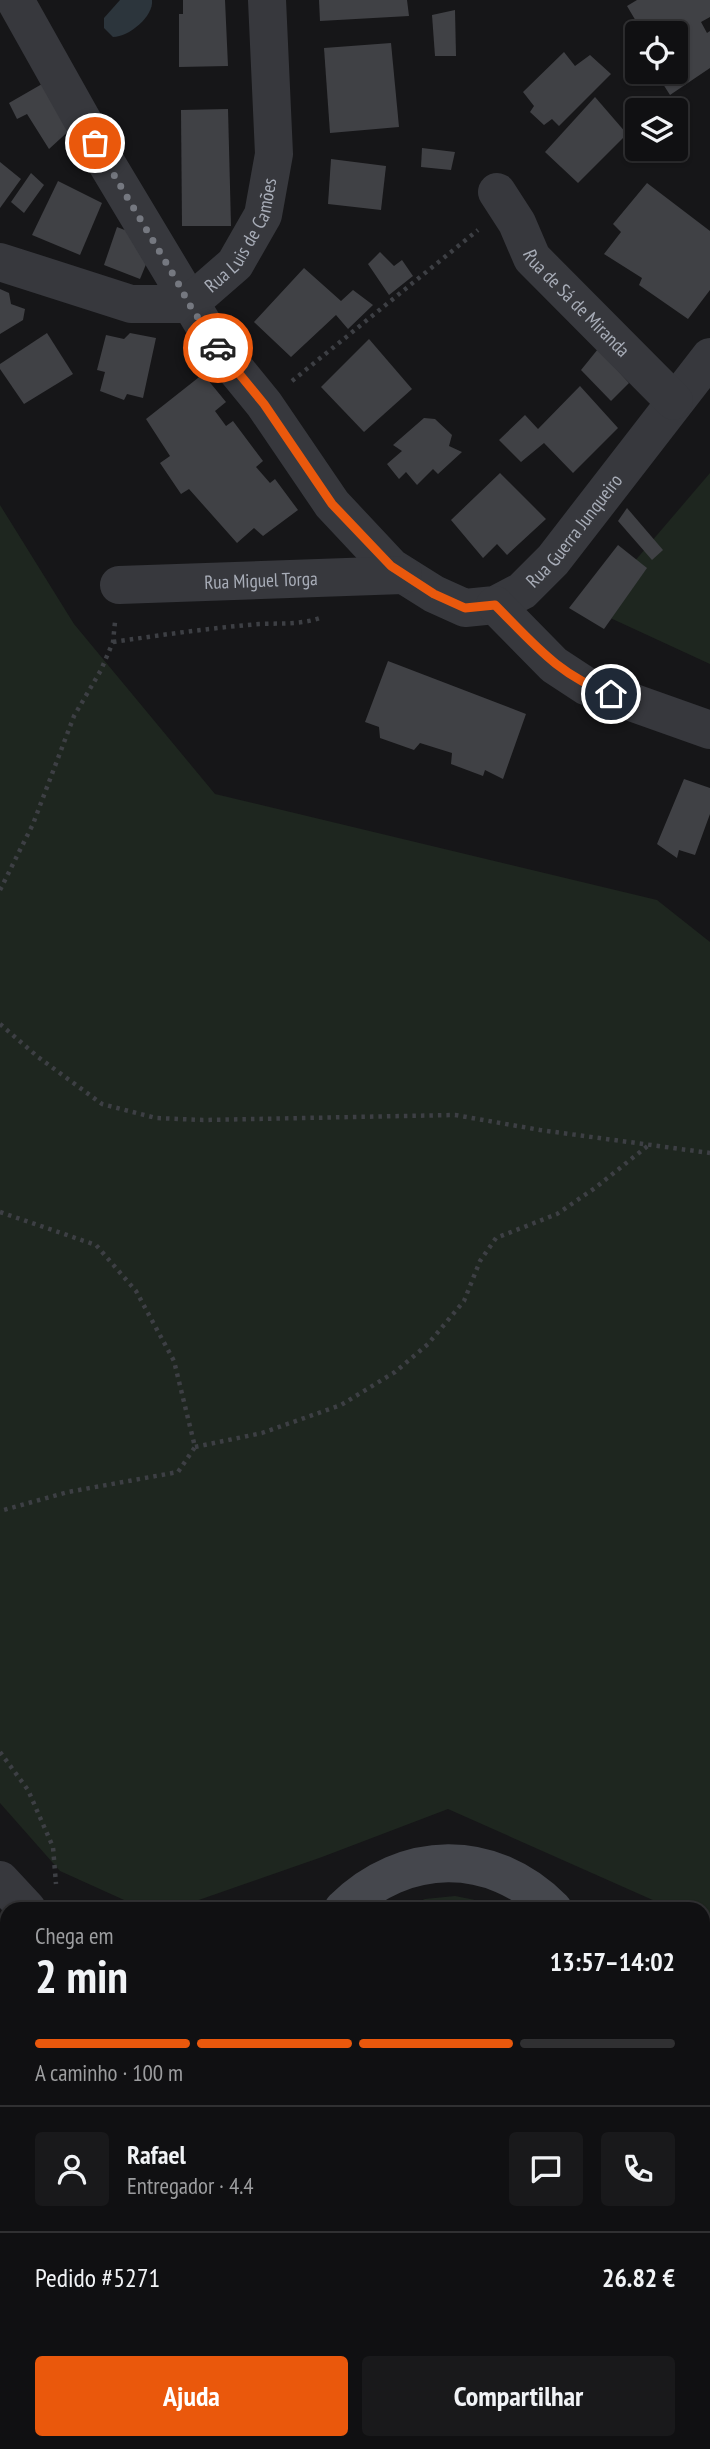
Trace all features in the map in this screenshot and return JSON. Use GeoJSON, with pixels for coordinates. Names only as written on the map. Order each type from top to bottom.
{"type":"FeatureCollection","features":[{"type":"Feature","properties":{"kind":"main road"},"geometry":{"type":"LineString","coordinates":[[349,1902],[391,1874],[428,1863],[466,1863],[504,1873],[537,1893],[546,1902]]}},
{"type":"Feature","properties":{"kind":"street","name":"Rua Guerra Junqueiro"},"geometry":{"type":"LineString","coordinates":[[15,0],[189,304],[215,344],[264,404],[332,504],[391,566],[434,594],[465,608],[495,605],[522,591],[553,560],[710,357]]}},
{"type":"Feature","properties":{"kind":"street","name":"Rua Luis de Camões"},"geometry":{"type":"LineString","coordinates":[[0,261],[131,304],[189,304],[235,264],[263,215],[274,154],[267,0]]}},
{"type":"Feature","properties":{"kind":"street","name":"Rua de Sá de Miranda"},"geometry":{"type":"LineString","coordinates":[[497,192],[517,223],[532,258],[674,401]]}},
{"type":"Feature","properties":{"kind":"street","name":"Rua Miguel Torga"},"geometry":{"type":"LineString","coordinates":[[119,585],[403,575]]}},
{"type":"Feature","properties":{"kind":"street"},"geometry":{"type":"LineString","coordinates":[[495,605],[554,665],[586,685],[710,730]]}},
{"type":"Feature","properties":{"kind":"street"},"geometry":{"type":"LineString","coordinates":[[0,1880],[40,1902]]}},
{"type":"Feature","properties":{"kind":"path"},"geometry":{"type":"LineString","coordinates":[[264,404],[482,228]]}},
{"type":"Feature","properties":{"kind":"path"},"geometry":{"type":"LineString","coordinates":[[113,642],[233,627],[309,622],[332,613],[341,577]]}},
{"type":"Feature","properties":{"kind":"path"},"geometry":{"type":"LineString","coordinates":[[0,890],[33,824],[74,716],[101,670],[113,642],[119,585]]}},
{"type":"Feature","properties":{"kind":"path"},"geometry":{"type":"LineString","coordinates":[[0,1024],[38,1057],[102,1104],[156,1118],[204,1120],[455,1115],[540,1130],[710,1153]]}},
{"type":"Feature","properties":{"kind":"path"},"geometry":{"type":"LineString","coordinates":[[0,1511],[68,1492],[178,1472],[195,1447],[262,1433],[341,1405],[395,1372],[428,1344],[464,1301],[480,1261],[496,1238],[557,1214],[650,1144]]}},
{"type":"Feature","properties":{"kind":"path"},"geometry":{"type":"LineString","coordinates":[[0,1212],[96,1245],[136,1292],[174,1361],[195,1447]]}},
{"type":"Feature","properties":{"kind":"path"},"geometry":{"type":"LineString","coordinates":[[0,1752],[29,1790],[53,1847],[42,1902]]}},
{"type":"Feature","properties":{"kind":"shaded area"},"geometry":{"type":"Polygon","coordinates":[[[120,0],[152,0],[152,6],[145,19],[133,30],[113,37],[104,28],[104,18],[120,0]]]}},
{"type":"Feature","properties":{"kind":"shaded area"},"geometry":{"type":"Polygon","coordinates":[[[710,473],[710,664],[593,610],[710,473]]]}},
{"type":"Feature","properties":{"kind":"shaded area"},"geometry":{"type":"Polygon","coordinates":[[[0,505],[74,624],[215,794],[657,900],[710,942],[710,1902],[657,1902],[448,1809],[193,1902],[129,1902],[60,1871],[0,1803],[0,505]]]}},
{"type":"Feature","properties":{"kind":"shaded area"},"geometry":{"type":"Polygon","coordinates":[[[455,1896],[485,1902],[418,1902],[455,1896]]]}},
{"type":"Feature","properties":{"kind":"building"},"geometry":{"type":"Polygon","coordinates":[[[183,0],[225,0],[228,66],[179,67],[179,14],[183,14],[183,0]]]}},
{"type":"Feature","properties":{"kind":"building"},"geometry":{"type":"Polygon","coordinates":[[[319,0],[407,0],[409,16],[320,21],[319,0]]]}},
{"type":"Feature","properties":{"kind":"building"},"geometry":{"type":"Polygon","coordinates":[[[637,0],[710,0],[710,17],[701,22],[707,33],[710,31],[710,68],[688,83],[688,21],[636,21],[627,6],[637,0]]]}},
{"type":"Feature","properties":{"kind":"building"},"geometry":{"type":"Polygon","coordinates":[[[455,10],[456,56],[435,56],[432,15],[455,10]]]}},
{"type":"Feature","properties":{"kind":"building"},"geometry":{"type":"Polygon","coordinates":[[[391,43],[399,127],[330,133],[324,48],[391,43]]]}},
{"type":"Feature","properties":{"kind":"building"},"geometry":{"type":"Polygon","coordinates":[[[564,52],[575,66],[590,55],[611,74],[559,126],[552,119],[544,125],[530,112],[534,106],[523,92],[564,52]]]}},
{"type":"Feature","properties":{"kind":"building"},"geometry":{"type":"Polygon","coordinates":[[[42,84],[72,128],[49,149],[27,114],[17,119],[9,103],[42,84]]]}},
{"type":"Feature","properties":{"kind":"building"},"geometry":{"type":"Polygon","coordinates":[[[663,84],[686,84],[670,95],[663,84]]]}},
{"type":"Feature","properties":{"kind":"building"},"geometry":{"type":"Polygon","coordinates":[[[595,97],[625,132],[625,136],[578,183],[545,152],[595,97]]]}},
{"type":"Feature","properties":{"kind":"building"},"geometry":{"type":"Polygon","coordinates":[[[228,109],[231,226],[182,226],[181,110],[228,109]]]}},
{"type":"Feature","properties":{"kind":"building"},"geometry":{"type":"Polygon","coordinates":[[[422,148],[455,152],[451,170],[421,167],[422,148]]]}},
{"type":"Feature","properties":{"kind":"building"},"geometry":{"type":"Polygon","coordinates":[[[331,159],[386,166],[381,210],[328,204],[331,159]]]}},
{"type":"Feature","properties":{"kind":"building"},"geometry":{"type":"Polygon","coordinates":[[[0,162],[21,179],[0,208],[0,162]]]}},
{"type":"Feature","properties":{"kind":"building"},"geometry":{"type":"Polygon","coordinates":[[[31,173],[44,185],[24,213],[11,202],[31,173]]]}},
{"type":"Feature","properties":{"kind":"building"},"geometry":{"type":"Polygon","coordinates":[[[58,181],[102,203],[80,255],[32,235],[58,181]]]}},
{"type":"Feature","properties":{"kind":"building"},"geometry":{"type":"Polygon","coordinates":[[[647,183],[710,231],[710,290],[688,319],[639,285],[642,278],[604,254],[621,232],[613,224],[647,183]]]}},
{"type":"Feature","properties":{"kind":"building"},"geometry":{"type":"Polygon","coordinates":[[[117,227],[140,236],[151,252],[140,279],[104,265],[117,227]]]}},
{"type":"Feature","properties":{"kind":"building"},"geometry":{"type":"Polygon","coordinates":[[[380,252],[394,266],[402,260],[413,276],[389,295],[368,264],[380,252]]]}},
{"type":"Feature","properties":{"kind":"building"},"geometry":{"type":"Polygon","coordinates":[[[304,268],[341,301],[353,290],[373,305],[348,329],[336,315],[291,357],[254,322],[304,268]]]}},
{"type":"Feature","properties":{"kind":"building"},"geometry":{"type":"Polygon","coordinates":[[[0,289],[9,293],[11,304],[25,309],[23,320],[0,334],[0,289]]]}},
{"type":"Feature","properties":{"kind":"building"},"geometry":{"type":"Polygon","coordinates":[[[47,333],[73,374],[24,404],[0,369],[0,364],[47,333]]]}},
{"type":"Feature","properties":{"kind":"building"},"geometry":{"type":"Polygon","coordinates":[[[130,333],[156,338],[143,398],[127,394],[124,400],[100,391],[105,372],[97,370],[106,335],[124,339],[130,333]]]}},
{"type":"Feature","properties":{"kind":"building"},"geometry":{"type":"Polygon","coordinates":[[[369,339],[412,389],[364,432],[321,387],[369,339]]]}},
{"type":"Feature","properties":{"kind":"building"},"geometry":{"type":"Polygon","coordinates":[[[598,349],[629,383],[611,401],[581,370],[598,349]]]}},
{"type":"Feature","properties":{"kind":"building"},"geometry":{"type":"Polygon","coordinates":[[[203,374],[226,402],[215,411],[226,426],[233,421],[263,461],[256,467],[270,483],[275,479],[298,510],[263,536],[254,528],[237,543],[189,489],[181,494],[160,463],[170,456],[146,419],[203,374]]]}},
{"type":"Feature","properties":{"kind":"building"},"geometry":{"type":"Polygon","coordinates":[[[580,386],[618,428],[573,473],[544,443],[521,462],[499,440],[525,415],[538,429],[580,386]]]}},
{"type":"Feature","properties":{"kind":"building"},"geometry":{"type":"Polygon","coordinates":[[[424,418],[435,419],[452,435],[449,446],[462,452],[438,474],[433,469],[417,485],[406,472],[399,479],[387,464],[402,451],[393,445],[424,418]]]}},
{"type":"Feature","properties":{"kind":"building"},"geometry":{"type":"Polygon","coordinates":[[[500,473],[546,519],[507,555],[497,544],[483,558],[451,520],[500,473]]]}},
{"type":"Feature","properties":{"kind":"building"},"geometry":{"type":"Polygon","coordinates":[[[627,508],[663,550],[652,560],[618,521],[627,508]]]}},
{"type":"Feature","properties":{"kind":"building"},"geometry":{"type":"Polygon","coordinates":[[[618,545],[647,568],[604,629],[569,608],[618,545]]]}},
{"type":"Feature","properties":{"kind":"building"},"geometry":{"type":"Polygon","coordinates":[[[388,661],[526,714],[503,779],[485,770],[483,776],[451,764],[452,753],[420,743],[414,750],[380,738],[379,727],[365,722],[388,661]]]}},
{"type":"Feature","properties":{"kind":"building"},"geometry":{"type":"Polygon","coordinates":[[[684,779],[710,788],[710,814],[695,855],[679,850],[677,858],[657,844],[684,779]]]}},
{"type":"Feature","properties":{"kind":"way so far"},"geometry":{"type":"LineString","coordinates":[[95,143],[189,304],[218,348]]}},
{"type":"Feature","properties":{"kind":"route"},"geometry":{"type":"LineString","coordinates":[[218,348],[264,404],[332,504],[391,566],[434,594],[465,608],[495,605],[554,665],[586,685],[611,694]]}}]}
